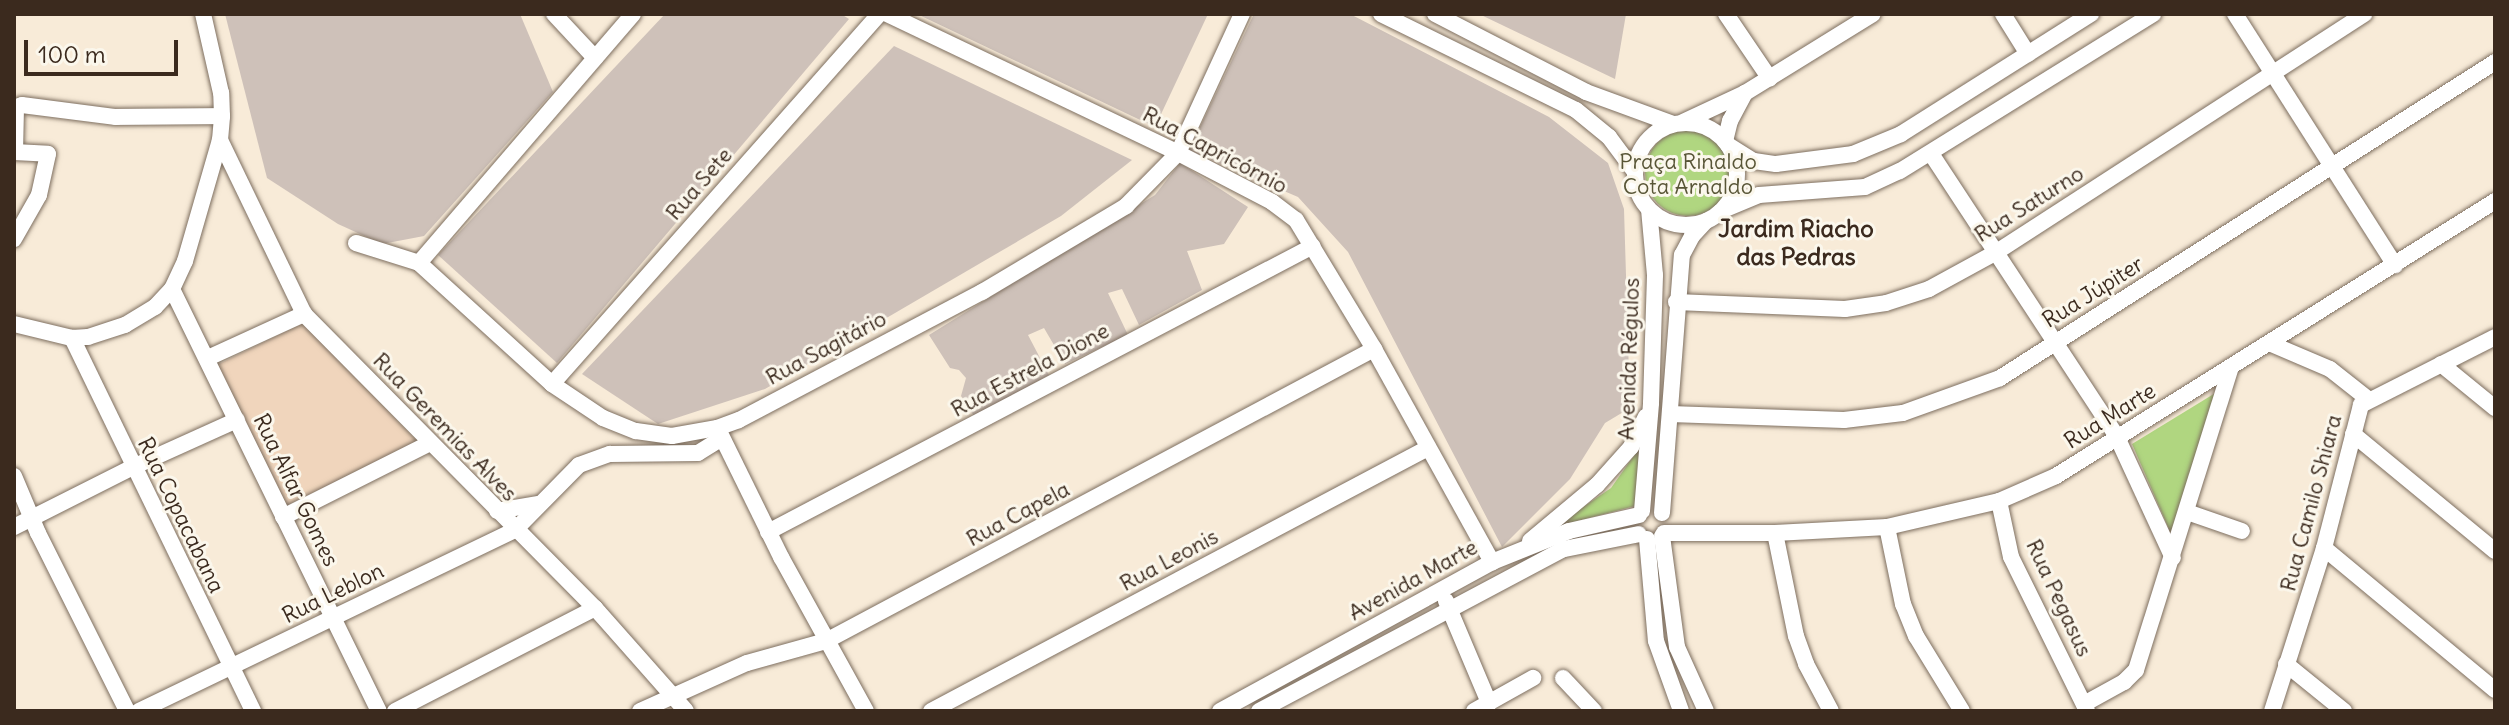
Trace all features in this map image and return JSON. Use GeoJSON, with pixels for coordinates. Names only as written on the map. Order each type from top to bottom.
{"type":"FeatureCollection","features":[{"type":"Feature","properties":{"kind":"street"},"geometry":{"type":"LineString","coordinates":[[14,324],[72,338],[88,337],[125,325],[155,307],[172,289],[185,261],[220,140],[221,93],[203,14]]}},
{"type":"Feature","properties":{"kind":"street"},"geometry":{"type":"LineString","coordinates":[[554,14],[595,58]]}},
{"type":"Feature","properties":{"kind":"street"},"geometry":{"type":"LineString","coordinates":[[419,263],[633,14]]}},
{"type":"Feature","properties":{"kind":"street","name":"Rua Sete"},"geometry":{"type":"LineString","coordinates":[[552,384],[879,14]]}},
{"type":"Feature","properties":{"kind":"street","name":"Rua Capricórnio"},"geometry":{"type":"LineString","coordinates":[[887,14],[1178,153],[1272,202],[1296,220],[1374,349],[1492,562]]}},
{"type":"Feature","properties":{"kind":"street","name":"Rua Sagitário"},"geometry":{"type":"LineString","coordinates":[[356,243],[419,263],[552,384],[603,418],[636,431],[672,436],[720,433],[739,420],[982,292],[1110,218],[1145,190],[1178,153],[1242,14]]}},
{"type":"Feature","properties":{"kind":"street"},"geometry":{"type":"LineString","coordinates":[[1381,14],[1576,110],[1609,137],[1635,172]]}},
{"type":"Feature","properties":{"kind":"street"},"geometry":{"type":"LineString","coordinates":[[1435,14],[1586,92],[1677,124],[1697,124],[1754,161],[1776,164],[1853,154],[1901,134],[2091,14]]}},
{"type":"Feature","properties":{"kind":"street"},"geometry":{"type":"LineString","coordinates":[[1726,14],[1770,79]]}},
{"type":"Feature","properties":{"kind":"street"},"geometry":{"type":"LineString","coordinates":[[1873,14],[1770,79],[1646,142],[1635,172],[1636,185],[1649,209],[1676,223],[1706,221],[1741,200],[1782,191],[1865,187],[1932,155],[2153,14]]}},
{"type":"Feature","properties":{"kind":"street"},"geometry":{"type":"LineString","coordinates":[[2003,14],[2028,54]]}},
{"type":"Feature","properties":{"kind":"street"},"geometry":{"type":"LineString","coordinates":[[2235,14],[2395,265]]}},
{"type":"Feature","properties":{"kind":"street","name":"Rua Saturno"},"geometry":{"type":"LineString","coordinates":[[1676,302],[1845,309],[1886,303],[1929,289],[1995,253],[2365,14]]}},
{"type":"Feature","properties":{"kind":"street","name":"Rua Júpiter"},"geometry":{"type":"LineString","coordinates":[[1670,414],[1844,420],[1903,413],[2000,378],[2495,62]]}},
{"type":"Feature","properties":{"kind":"street"},"geometry":{"type":"LineString","coordinates":[[1721,211],[1735,187],[1737,172],[1726,143],[1730,121],[1745,93]]}},
{"type":"Feature","properties":{"kind":"street"},"geometry":{"type":"LineString","coordinates":[[14,239],[39,195],[48,154],[14,152],[16,105],[116,117],[222,116]]}},
{"type":"Feature","properties":{"kind":"street","name":"Rua Geremias Alves"},"geometry":{"type":"LineString","coordinates":[[220,140],[304,314],[595,608],[686,711]]}},
{"type":"Feature","properties":{"kind":"street"},"geometry":{"type":"LineString","coordinates":[[1932,155],[2117,437],[2173,558]]}},
{"type":"Feature","properties":{"kind":"street","name":"Rua Marte"},"geometry":{"type":"LineString","coordinates":[[1657,529],[1775,533],[1887,527],[1999,501],[2056,476],[2495,201]]}},
{"type":"Feature","properties":{"kind":"street","name":"Avenida Régulos"},"geometry":{"type":"LineString","coordinates":[[1649,209],[1655,275],[1651,403],[1640,513],[1636,524],[1657,529]]}},
{"type":"Feature","properties":{"kind":"street","name":"Avenida Régulos"},"geometry":{"type":"LineString","coordinates":[[1676,708],[1656,641],[1657,529],[1670,414],[1676,302],[1682,255],[1692,236],[1706,221]]}},
{"type":"Feature","properties":{"kind":"street","name":"Rua Estrela Dione"},"geometry":{"type":"LineString","coordinates":[[768,532],[1313,246]]}},
{"type":"Feature","properties":{"kind":"street","name":"Rua Alfar Gomes"},"geometry":{"type":"LineString","coordinates":[[172,289],[379,711]]}},
{"type":"Feature","properties":{"kind":"street"},"geometry":{"type":"LineString","coordinates":[[208,358],[304,314]]}},
{"type":"Feature","properties":{"kind":"street","name":"Rua Camilo Shiara"},"geometry":{"type":"LineString","coordinates":[[2272,711],[2324,548],[2357,415],[2368,399],[2495,337]]}},
{"type":"Feature","properties":{"kind":"street","name":"Rua Copacabana"},"geometry":{"type":"LineString","coordinates":[[72,338],[253,711]]}},
{"type":"Feature","properties":{"kind":"street"},"geometry":{"type":"LineString","coordinates":[[2269,343],[2330,369],[2368,399]]}},
{"type":"Feature","properties":{"kind":"street","name":"Rua Capela"},"geometry":{"type":"LineString","coordinates":[[640,711],[747,663],[826,641],[1374,349]]}},
{"type":"Feature","properties":{"kind":"street"},"geometry":{"type":"LineString","coordinates":[[2441,364],[2495,408]]}},
{"type":"Feature","properties":{"kind":"street"},"geometry":{"type":"LineString","coordinates":[[2086,707],[2124,682],[2136,670],[2231,366]]}},
{"type":"Feature","properties":{"kind":"street"},"geometry":{"type":"LineString","coordinates":[[1517,552],[1597,485],[1631,447],[1651,403]]}},
{"type":"Feature","properties":{"kind":"street"},"geometry":{"type":"LineString","coordinates":[[28,525],[133,467],[237,420]]}},
{"type":"Feature","properties":{"kind":"street"},"geometry":{"type":"LineString","coordinates":[[720,433],[768,532],[866,711]]}},
{"type":"Feature","properties":{"kind":"street","name":"Rua Leblon"},"geometry":{"type":"LineString","coordinates":[[139,711],[515,530],[567,474],[596,458],[623,454],[698,453],[720,433]]}},
{"type":"Feature","properties":{"kind":"street"},"geometry":{"type":"LineString","coordinates":[[2353,434],[2495,551]]}},
{"type":"Feature","properties":{"kind":"street"},"geometry":{"type":"LineString","coordinates":[[283,517],[430,443]]}},
{"type":"Feature","properties":{"kind":"street","name":"Rua Leonis"},"geometry":{"type":"LineString","coordinates":[[931,711],[1428,448]]}},
{"type":"Feature","properties":{"kind":"street"},"geometry":{"type":"LineString","coordinates":[[14,476],[28,525]]}},
{"type":"Feature","properties":{"kind":"street"},"geometry":{"type":"LineString","coordinates":[[14,494],[127,711]]}},
{"type":"Feature","properties":{"kind":"street","name":"Rua Pegasus"},"geometry":{"type":"LineString","coordinates":[[1999,501],[2011,557],[2086,707]]}},
{"type":"Feature","properties":{"kind":"street"},"geometry":{"type":"LineString","coordinates":[[497,511],[538,504]]}},
{"type":"Feature","properties":{"kind":"street","name":"Avenida Marte"},"geometry":{"type":"LineString","coordinates":[[1220,711],[1492,562],[1569,531],[1653,508],[1657,529],[1564,549],[1450,607],[1266,709]]}},
{"type":"Feature","properties":{"kind":"street"},"geometry":{"type":"LineString","coordinates":[[2187,512],[2242,531]]}},
{"type":"Feature","properties":{"kind":"street"},"geometry":{"type":"LineString","coordinates":[[1887,527],[1903,604],[1916,636],[1962,711]]}},
{"type":"Feature","properties":{"kind":"street","name":"Avenida Régulos"},"geometry":{"type":"LineString","coordinates":[[1657,529],[1677,647],[1706,711]]}},
{"type":"Feature","properties":{"kind":"street"},"geometry":{"type":"LineString","coordinates":[[1775,533],[1796,636],[1806,664],[1831,711]]}},
{"type":"Feature","properties":{"kind":"street"},"geometry":{"type":"LineString","coordinates":[[2324,548],[2495,690]]}},
{"type":"Feature","properties":{"kind":"street"},"geometry":{"type":"LineString","coordinates":[[1440,591],[1450,607],[1482,707],[1533,678]]}},
{"type":"Feature","properties":{"kind":"street"},"geometry":{"type":"LineString","coordinates":[[395,711],[595,608]]}},
{"type":"Feature","properties":{"kind":"street"},"geometry":{"type":"LineString","coordinates":[[2286,664],[2344,711]]}},
{"type":"Feature","properties":{"kind":"street"},"geometry":{"type":"LineString","coordinates":[[1563,678],[1594,711]]}},
{"type":"Feature","properties":{"kind":"shaded area"},"geometry":{"type":"Polygon","coordinates":[[[225,14],[520,14],[553,92],[424,236],[382,244],[338,224],[267,178],[225,14]]]}},
{"type":"Feature","properties":{"kind":"shaded area"},"geometry":{"type":"Polygon","coordinates":[[[665,14],[841,14],[849,19],[557,363],[438,255],[665,14]]]}},
{"type":"Feature","properties":{"kind":"shaded area"},"geometry":{"type":"Polygon","coordinates":[[[917,14],[1208,14],[1155,127],[917,14]]]}},
{"type":"Feature","properties":{"kind":"shaded area"},"geometry":{"type":"Polygon","coordinates":[[[1254,14],[1350,14],[1549,117],[1608,163],[1624,209],[1630,408],[1605,423],[1570,479],[1502,547],[1348,252],[1298,197],[1189,150],[1254,14]]]}},
{"type":"Feature","properties":{"kind":"shaded area"},"geometry":{"type":"Polygon","coordinates":[[[1479,14],[1626,14],[1615,79],[1479,14]]]}},
{"type":"Feature","properties":{"kind":"shaded area"},"geometry":{"type":"Polygon","coordinates":[[[894,46],[1132,160],[1061,216],[765,389],[658,424],[582,374],[894,46]]]}},
{"type":"Feature","properties":{"kind":"shaded area"},"geometry":{"type":"Polygon","coordinates":[[[1180,163],[1248,207],[1224,244],[1187,251],[1202,290],[1139,325],[1122,289],[1108,293],[1128,335],[1065,364],[1044,328],[1028,335],[1049,375],[974,416],[961,396],[966,378],[959,370],[950,368],[929,335],[1155,195],[1180,163]]]}},
{"type":"Feature","properties":{"kind":"shaded area"},"geometry":{"type":"Polygon","coordinates":[[[303,323],[418,442],[285,506],[217,365],[303,323]]]}},
{"type":"Feature","properties":{"kind":"green space","name":"Praça Rinaldo Cota Arnaldo"},"geometry":{"type":"Polygon","coordinates":[[[1688,130],[1712,137],[1724,149],[1731,173],[1724,197],[1712,209],[1688,216],[1664,209],[1652,197],[1645,173],[1652,149],[1664,137],[1688,130]]]}},
{"type":"Feature","properties":{"kind":"green space"},"geometry":{"type":"Polygon","coordinates":[[[2217,392],[2172,536],[2132,444],[2217,392]]]}},
{"type":"Feature","properties":{"kind":"green space"},"geometry":{"type":"Polygon","coordinates":[[[1640,447],[1635,506],[1554,527],[1611,488],[1640,447]]]}},
{"type":"Feature","properties":{"kind":"district","name":"Jardim Riacho das Pedras"},"geometry":{"type":"Point","coordinates":[1796,243]}}]}
